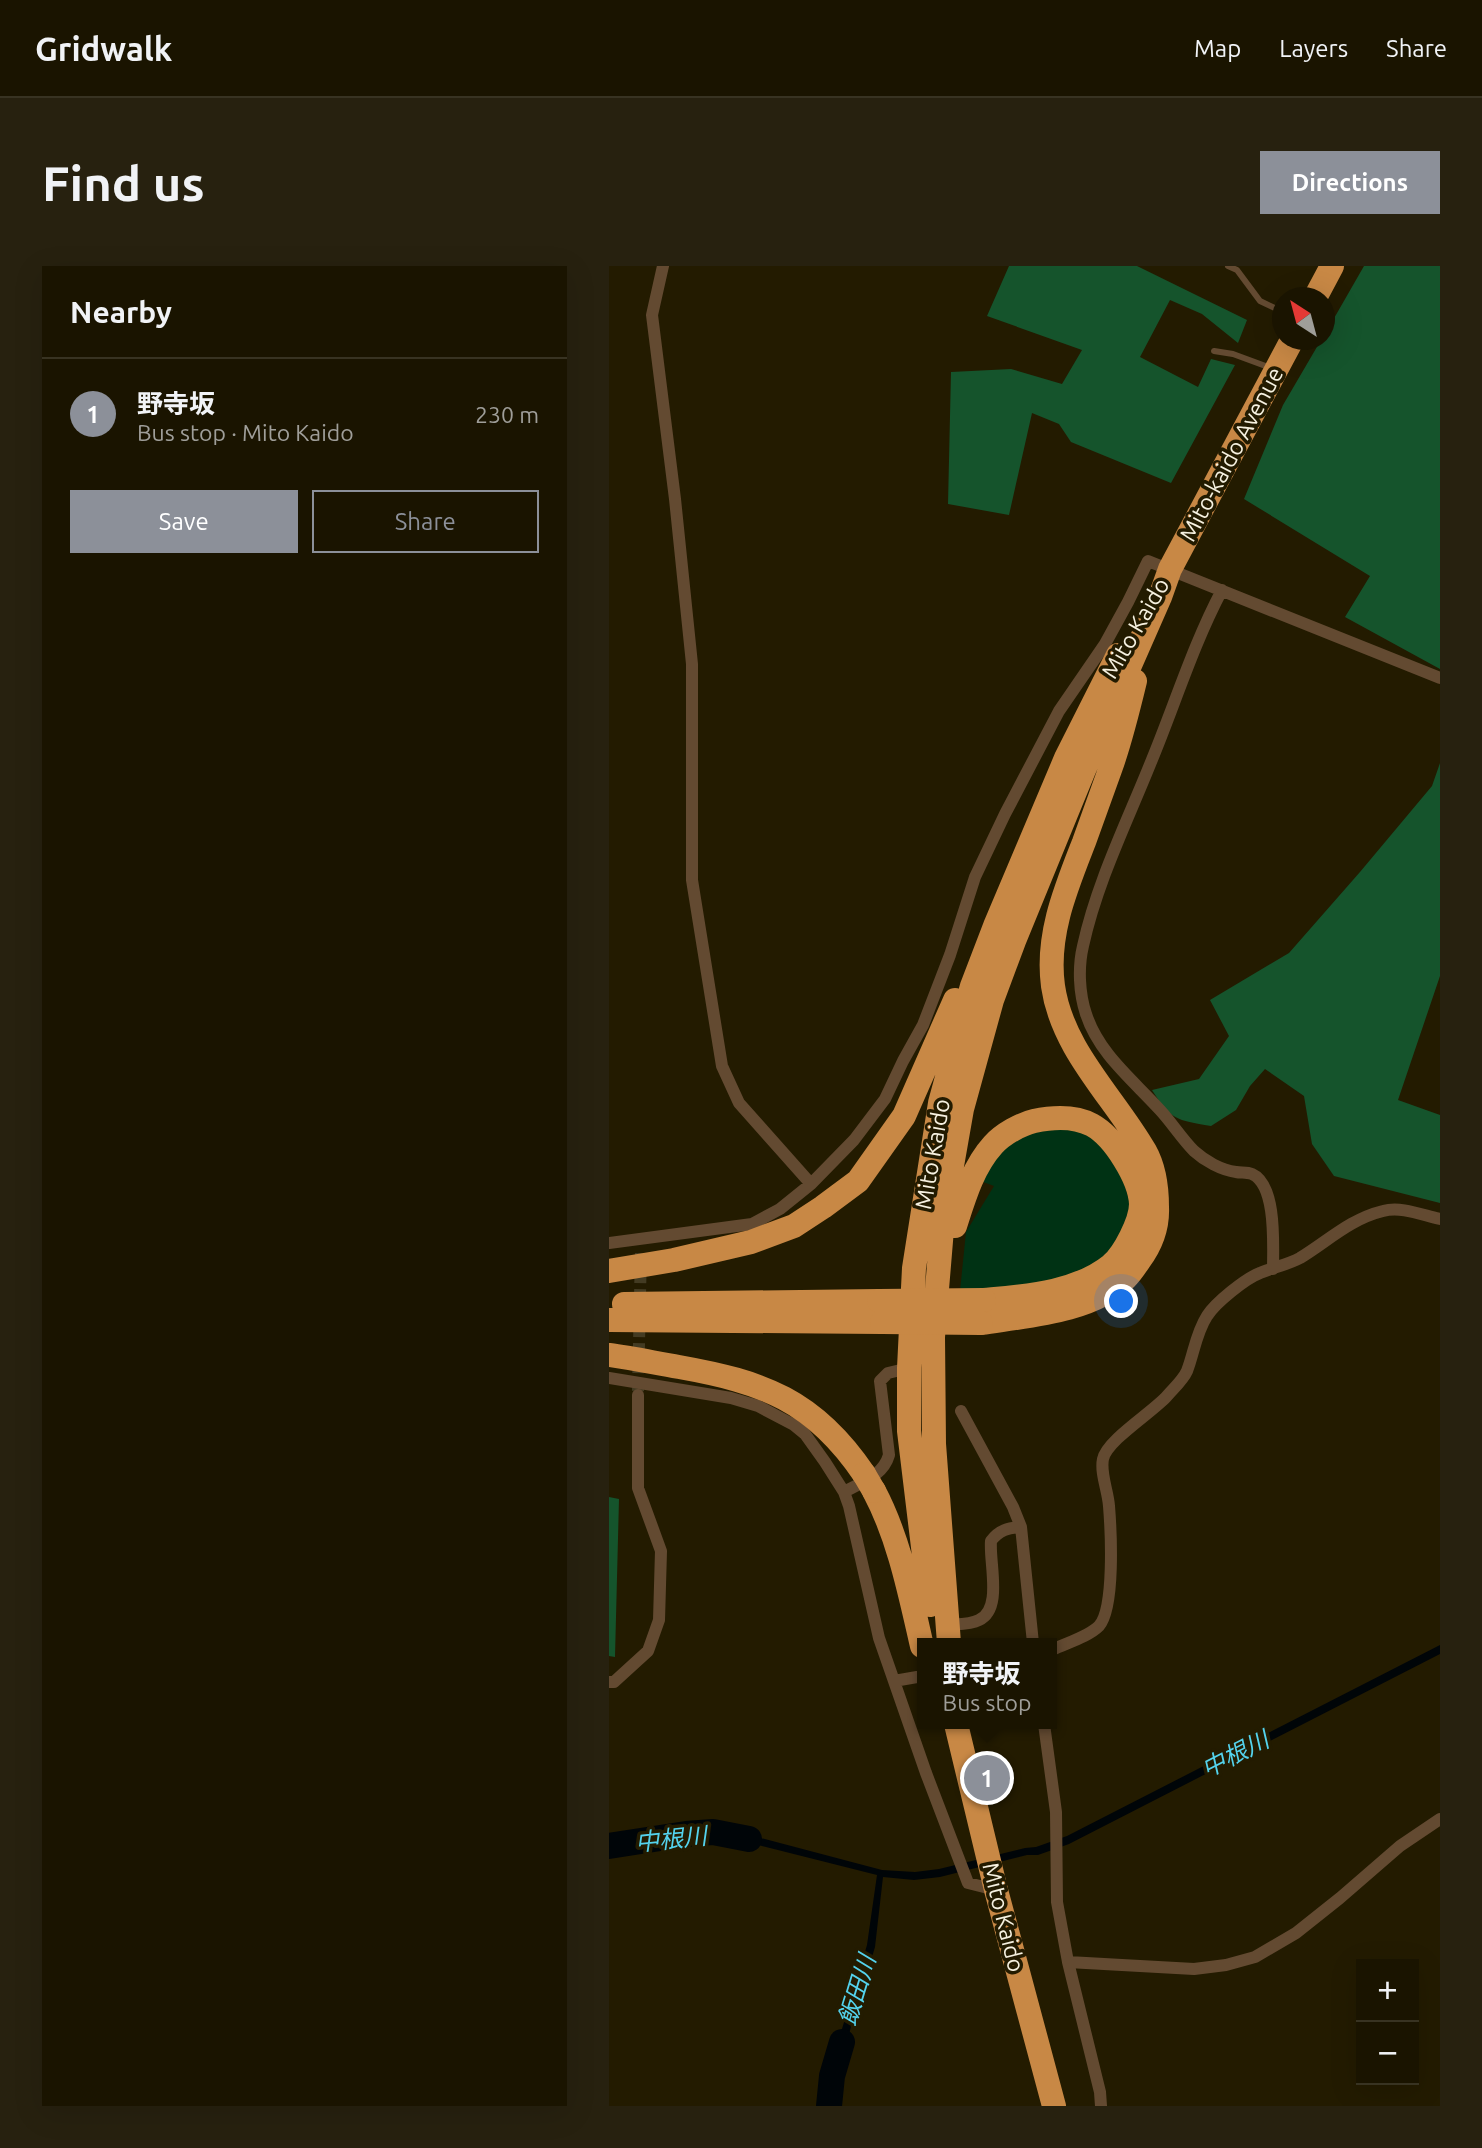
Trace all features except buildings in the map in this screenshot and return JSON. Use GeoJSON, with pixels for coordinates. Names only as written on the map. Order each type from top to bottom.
{"type":"FeatureCollection","features":[{"type":"Feature","properties":{"kind":"highway"},"geometry":{"type":"LineString","coordinates":[[1321,287],[1332,266]]}},
{"type":"Feature","properties":{"kind":"highway","name":"Mito-kaido Avenue"},"geometry":{"type":"LineString","coordinates":[[1170,569],[1287,350]]}},
{"type":"Feature","properties":{"kind":"highway","name":"Mito Kaido"},"geometry":{"type":"LineString","coordinates":[[944,1637],[934,1444],[933,1337],[943,1217],[962,1109],[992,1000],[1089,759],[1170,569]]}},
{"type":"Feature","properties":{"kind":"highway","name":"Mito Kaido"},"geometry":{"type":"LineString","coordinates":[[944,1637],[928,1594],[909,1431],[914,1268],[940,1103],[972,986],[1022,859],[1101,686],[1154,590],[1170,569]]}},
{"type":"Feature","properties":{"kind":"highway"},"geometry":{"type":"LineString","coordinates":[[609,1304],[880,1311],[1070,1308],[1103,1294],[1126,1279],[1154,1235],[1157,1195],[1147,1155],[1067,1034],[1053,986],[1051,946],[1069,880],[1113,763],[1145,644],[1145,632]]}},
{"type":"Feature","properties":{"kind":"highway"},"geometry":{"type":"LineString","coordinates":[[609,1271],[674,1260],[751,1242],[794,1226],[858,1181],[904,1116],[988,922],[1022,859]]}},
{"type":"Feature","properties":{"kind":"highway"},"geometry":{"type":"LineString","coordinates":[[933,1389],[953,1233],[964,1196],[983,1158],[995,1142],[1027,1123],[1042,1119],[1076,1119],[1092,1125],[1105,1134],[1116,1148],[1132,1172],[1138,1187],[1141,1205],[1129,1240],[1112,1264],[1089,1278],[983,1311]]}},
{"type":"Feature","properties":{"kind":"highway"},"geometry":{"type":"LineString","coordinates":[[609,1320],[880,1311]]}},
{"type":"Feature","properties":{"kind":"highway"},"geometry":{"type":"LineString","coordinates":[[609,1355],[717,1374],[773,1391],[816,1419],[839,1441],[869,1483],[888,1525],[920,1638]]}},
{"type":"Feature","properties":{"kind":"highway","name":"Mito Kaido"},"geometry":{"type":"LineString","coordinates":[[955,1729],[972,1782],[996,1890],[1054,2106]]}},
{"type":"Feature","properties":{"kind":"street"},"geometry":{"type":"LineString","coordinates":[[663,266],[652,316],[692,664],[692,880],[722,1066],[739,1103],[811,1184]]}},
{"type":"Feature","properties":{"kind":"street"},"geometry":{"type":"LineString","coordinates":[[609,1243],[642,1244],[752,1224],[780,1209],[811,1184],[854,1140],[885,1099],[923,1025],[950,955],[975,877],[1005,814],[1059,711],[1105,644],[1148,561],[1440,678]]}},
{"type":"Feature","properties":{"kind":"street"},"geometry":{"type":"LineString","coordinates":[[1222,590],[1208,615],[1108,865],[1082,947],[1079,974],[1086,1013],[1099,1045],[1152,1101],[1193,1150],[1212,1164],[1233,1172],[1251,1174],[1260,1180],[1271,1211],[1273,1269]]}},
{"type":"Feature","properties":{"kind":"street"},"geometry":{"type":"LineString","coordinates":[[1057,1648],[1098,1628],[1108,1609],[1109,1505],[1103,1458],[1109,1447],[1163,1401],[1178,1384],[1186,1372],[1207,1316],[1213,1309],[1258,1273],[1300,1258],[1354,1222],[1395,1209],[1440,1219]]}},
{"type":"Feature","properties":{"kind":"street"},"geometry":{"type":"LineString","coordinates":[[845,1492],[878,1475],[887,1461],[889,1455],[880,1381],[888,1373],[909,1368]]}},
{"type":"Feature","properties":{"kind":"street"},"geometry":{"type":"LineString","coordinates":[[609,1378],[731,1398],[758,1406],[794,1425],[805,1434],[845,1492],[879,1637],[968,1883],[996,1890]]}},
{"type":"Feature","properties":{"kind":"street"},"geometry":{"type":"LineString","coordinates":[[609,1682],[614,1682],[648,1651],[659,1620],[661,1552],[638,1488],[638,1395]]}},
{"type":"Feature","properties":{"kind":"street"},"geometry":{"type":"LineString","coordinates":[[961,1411],[1021,1527],[1032,1638]]}},
{"type":"Feature","properties":{"kind":"street"},"geometry":{"type":"LineString","coordinates":[[944,1637],[988,1614],[993,1597],[991,1541],[1000,1532],[1021,1527]]}},
{"type":"Feature","properties":{"kind":"street"},"geometry":{"type":"LineString","coordinates":[[894,1681],[917,1677]]}},
{"type":"Feature","properties":{"kind":"street"},"geometry":{"type":"LineString","coordinates":[[1045,1729],[1056,1812],[1057,1902],[1101,2106]]}},
{"type":"Feature","properties":{"kind":"street"},"geometry":{"type":"LineString","coordinates":[[1068,1962],[1194,1969],[1255,1957],[1296,1933],[1400,1846],[1440,1819]]}},
{"type":"Feature","properties":{"kind":"lane"},"geometry":{"type":"LineString","coordinates":[[1228,266],[1237,270],[1260,301],[1272,307]]}},
{"type":"Feature","properties":{"kind":"lane"},"geometry":{"type":"LineString","coordinates":[[1214,351],[1233,354],[1276,370]]}},
{"type":"Feature","properties":{"kind":"green space"},"geometry":{"type":"Polygon","coordinates":[[[1009,266],[1137,266],[1247,320],[1238,343],[1202,314],[1170,300],[1140,357],[1198,387],[1211,359],[1235,365],[1171,483],[1071,442],[1059,424],[1032,413],[1009,515],[948,504],[951,372],[1011,369],[1062,384],[1082,350],[987,316],[1009,266]]]}},
{"type":"Feature","properties":{"kind":"green space"},"geometry":{"type":"Polygon","coordinates":[[[1364,266],[1440,266],[1440,669],[1345,617],[1370,576],[1244,499],[1283,405],[1315,350],[1335,350],[1335,317],[1364,266]]]}},
{"type":"Feature","properties":{"kind":"green space"},"geometry":{"type":"Polygon","coordinates":[[[1440,763],[1440,976],[1398,1100],[1440,1115],[1440,1203],[1334,1176],[1312,1144],[1304,1096],[1265,1069],[1250,1086],[1236,1110],[1211,1126],[1175,1117],[1152,1090],[1199,1079],[1229,1036],[1210,1000],[1289,953],[1432,786],[1440,763]]]}},
{"type":"Feature","properties":{"kind":"green space"},"geometry":{"type":"Polygon","coordinates":[[[1071,1127],[1090,1135],[1119,1163],[1130,1204],[1129,1219],[1116,1246],[1094,1268],[1064,1281],[960,1291],[966,1232],[994,1186],[978,1180],[999,1150],[1030,1132],[1071,1127]]]}},
{"type":"Feature","properties":{"kind":"green space"},"geometry":{"type":"Polygon","coordinates":[[[609,1497],[619,1499],[615,1657],[609,1656],[609,1497]]]}},
{"type":"Feature","properties":{"kind":"water"},"geometry":{"type":"Polygon","coordinates":[[[1440,1645],[1440,1654],[1069,1844],[1038,1855],[1027,1855],[940,1877],[914,1880],[883,1877],[875,1947],[836,2077],[828,2076],[867,1945],[877,1875],[712,1836],[714,1829],[753,1836],[882,1870],[915,1872],[1036,1847],[1067,1836],[1440,1645]]]}},
{"type":"Feature","properties":{"kind":"waterway","name":"中根川"},"geometry":{"type":"LineString","coordinates":[[609,1846],[713,1832],[749,1839]]}},
{"type":"Feature","properties":{"kind":"waterway","name":"飯田川"},"geometry":{"type":"LineString","coordinates":[[829,2106],[832,2076],[842,2042]]}},
{"type":"Feature","properties":{"kind":"tunnel"},"geometry":{"type":"LineString","coordinates":[[638,1391],[641,1250]]}},
{"type":"Feature","properties":{"kind":"place","name":"野寺坂"},"geometry":{"type":"Point","coordinates":[987,1778]}}]}
